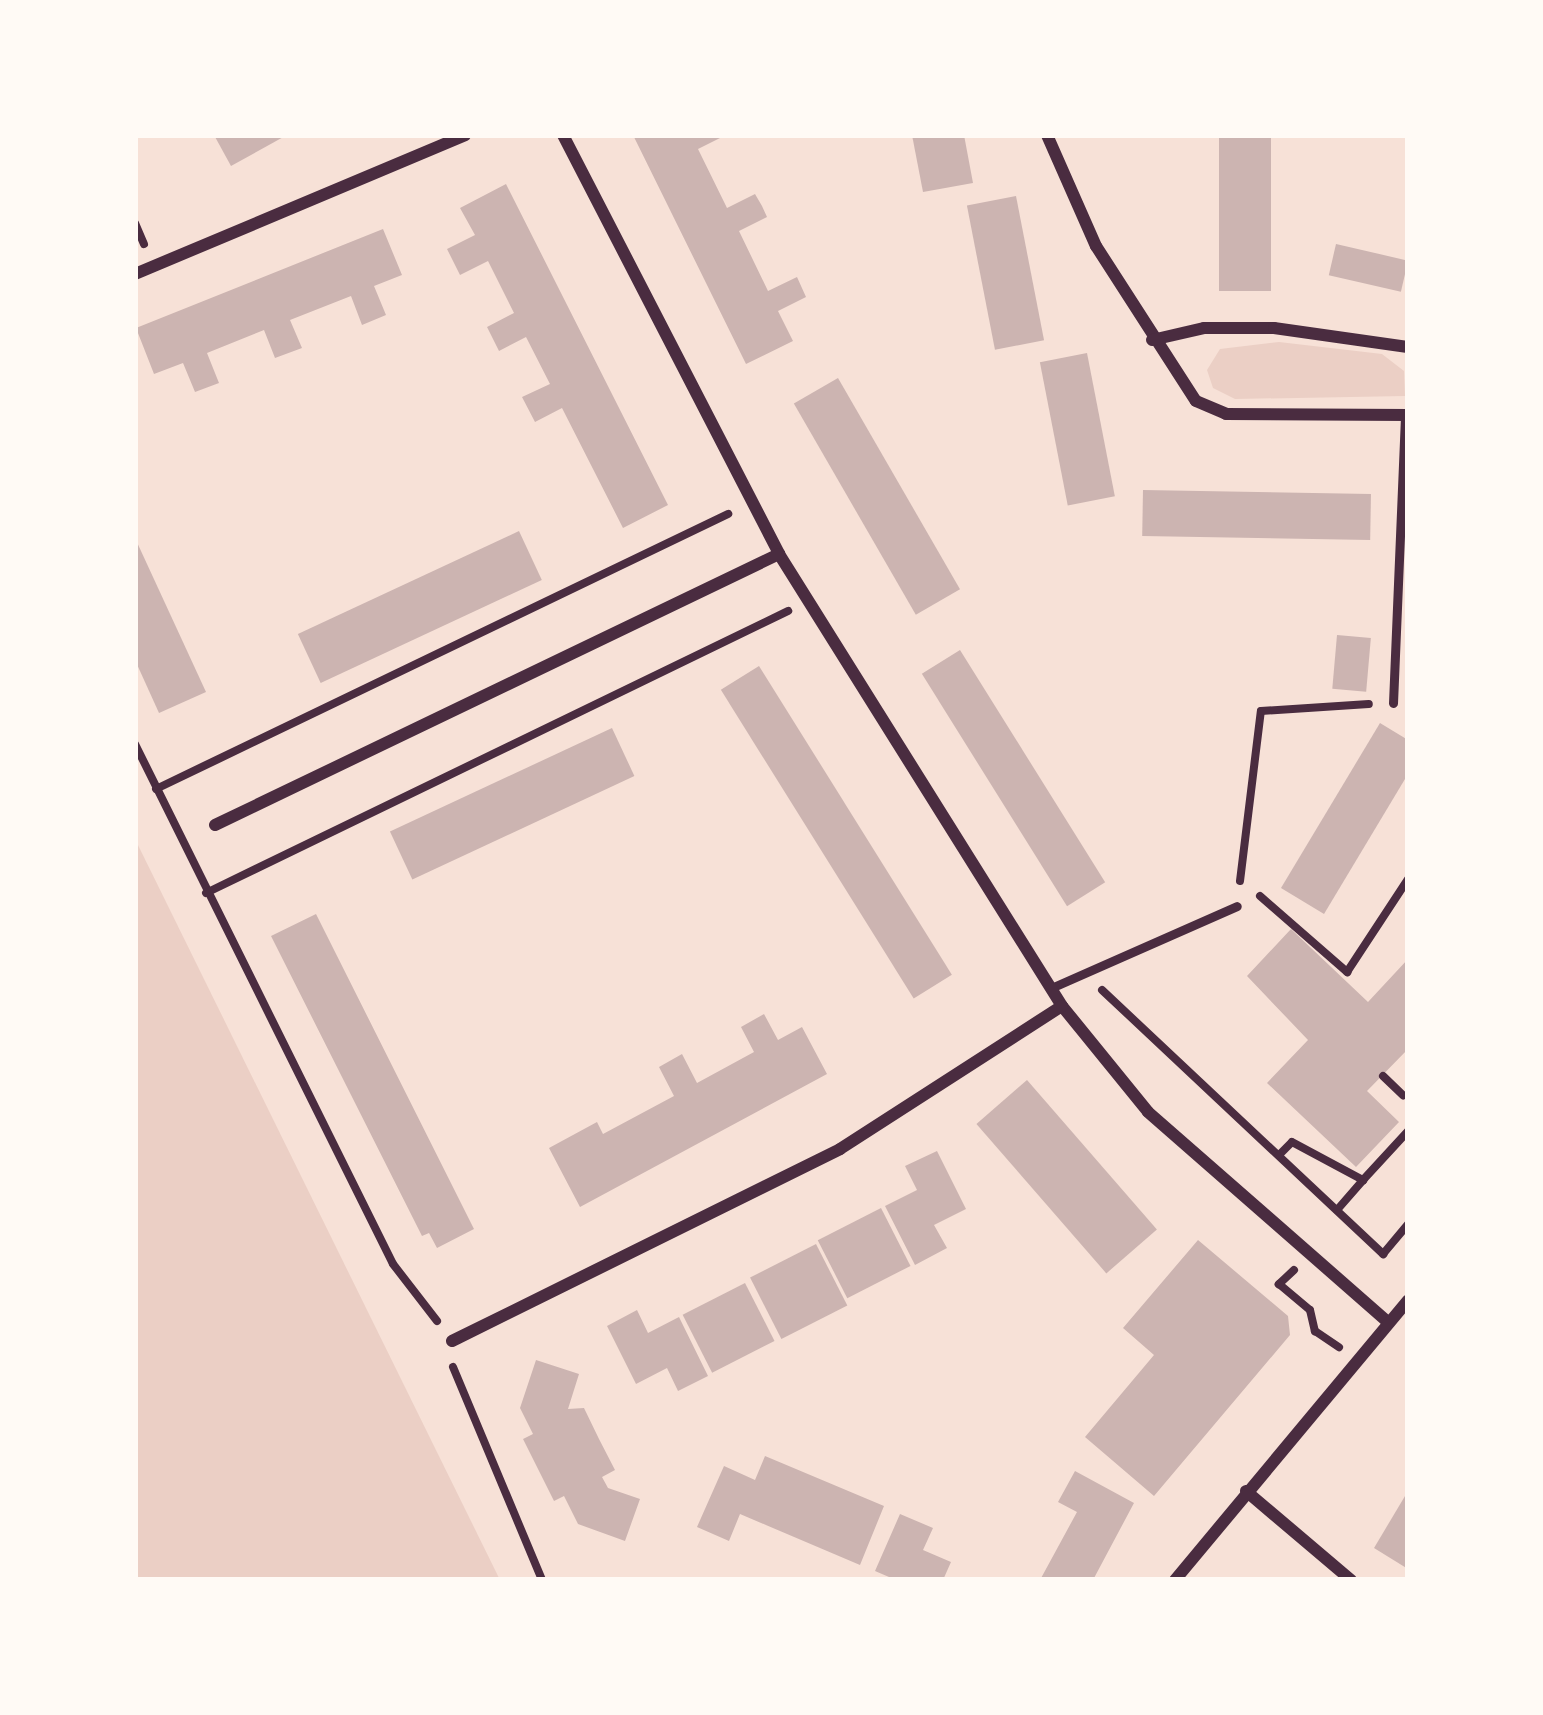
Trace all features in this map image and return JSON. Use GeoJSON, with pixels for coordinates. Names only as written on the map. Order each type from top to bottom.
{"type":"FeatureCollection","features":[{"type":"Feature","properties":{"kind":"street"},"geometry":{"type":"LineString","coordinates":[[135,274],[465,135]]}},
{"type":"Feature","properties":{"kind":"street"},"geometry":{"type":"LineString","coordinates":[[562,135],[779,554],[1061,1006],[1148,1112],[1387,1320]]}},
{"type":"Feature","properties":{"kind":"street"},"geometry":{"type":"LineString","coordinates":[[1047,135],[1096,246],[1151,340],[1211,410],[1406,416]]}},
{"type":"Feature","properties":{"kind":"street"},"geometry":{"type":"LineString","coordinates":[[1151,340],[1204,328],[1274,328],[1408,347]]}},
{"type":"Feature","properties":{"kind":"street"},"geometry":{"type":"LineString","coordinates":[[214,825],[779,554]]}},
{"type":"Feature","properties":{"kind":"street"},"geometry":{"type":"LineString","coordinates":[[452,1341],[840,1149],[1061,1006]]}},
{"type":"Feature","properties":{"kind":"street"},"geometry":{"type":"LineString","coordinates":[[1175,1580],[1408,1300]]}},
{"type":"Feature","properties":{"kind":"street"},"geometry":{"type":"LineString","coordinates":[[1246,1490],[1351,1580]]}},
{"type":"Feature","properties":{"kind":"lane"},"geometry":{"type":"LineString","coordinates":[[1393,703],[1406,416]]}},
{"type":"Feature","properties":{"kind":"lane"},"geometry":{"type":"LineString","coordinates":[[1051,988],[1237,906]]}},
{"type":"Feature","properties":{"kind":"path"},"geometry":{"type":"LineString","coordinates":[[156,789],[751,503]]}},
{"type":"Feature","properties":{"kind":"path"},"geometry":{"type":"LineString","coordinates":[[206,892],[807,601]]}},
{"type":"Feature","properties":{"kind":"path"},"geometry":{"type":"LineString","coordinates":[[1237,906],[1262,711],[1393,703]]}},
{"type":"Feature","properties":{"kind":"path"},"geometry":{"type":"LineString","coordinates":[[135,744],[393,1264],[452,1341],[454,1382],[542,1580]]}},
{"type":"Feature","properties":{"kind":"path"},"geometry":{"type":"LineString","coordinates":[[1237,906],[1262,895],[1347,972],[1408,879]]}},
{"type":"Feature","properties":{"kind":"path"},"geometry":{"type":"LineString","coordinates":[[1085,971],[1383,1254],[1408,1224]]}},
{"type":"Feature","properties":{"kind":"path"},"geometry":{"type":"LineString","coordinates":[[1383,1076],[1406,1095]]}},
{"type":"Feature","properties":{"kind":"path"},"geometry":{"type":"LineString","coordinates":[[1337,1210],[1408,1131]]}},
{"type":"Feature","properties":{"kind":"path"},"geometry":{"type":"LineString","coordinates":[[1278,1156],[1292,1142],[1363,1180]]}},
{"type":"Feature","properties":{"kind":"shaded area"},"geometry":{"type":"Polygon","coordinates":[[[1279,342],[1382,354],[1404,371],[1405,396],[1235,399],[1213,388],[1207,370],[1220,349],[1279,342]]]}},
{"type":"Feature","properties":{"kind":"shaded area"},"geometry":{"type":"Polygon","coordinates":[[[135,839],[500,1580],[135,1580],[135,839]]]}},
{"type":"Feature","properties":{"kind":"building"},"geometry":{"type":"Polygon","coordinates":[[[214,135],[287,135],[231,166],[214,135]]]}},
{"type":"Feature","properties":{"kind":"building"},"geometry":{"type":"Polygon","coordinates":[[[633,135],[726,135],[698,149],[727,208],[755,194],[762,206],[767,217],[739,231],[768,291],[797,277],[806,297],[778,311],[793,341],[746,364],[633,135]]]}},
{"type":"Feature","properties":{"kind":"building"},"geometry":{"type":"Polygon","coordinates":[[[912,135],[964,135],[973,183],[923,192],[912,135]]]}},
{"type":"Feature","properties":{"kind":"building"},"geometry":{"type":"Polygon","coordinates":[[[1219,135],[1271,135],[1271,291],[1219,291],[1219,135]]]}},
{"type":"Feature","properties":{"kind":"building"},"geometry":{"type":"Polygon","coordinates":[[[506,184],[668,505],[623,528],[562,408],[535,422],[522,397],[550,384],[526,337],[499,351],[487,327],[514,313],[488,261],[460,275],[447,249],[475,235],[460,208],[506,184]]]}},
{"type":"Feature","properties":{"kind":"building"},"geometry":{"type":"Polygon","coordinates":[[[1016,196],[1044,340],[995,350],[967,206],[1016,196]]]}},
{"type":"Feature","properties":{"kind":"building"},"geometry":{"type":"Polygon","coordinates":[[[383,229],[402,275],[374,286],[386,315],[362,325],[351,296],[290,320],[302,348],[275,358],[264,330],[207,353],[219,383],[195,392],[183,363],[154,374],[136,328],[383,229]]]}},
{"type":"Feature","properties":{"kind":"building"},"geometry":{"type":"Polygon","coordinates":[[[1336,244],[1408,261],[1401,292],[1329,275],[1336,244]]]}},
{"type":"Feature","properties":{"kind":"building"},"geometry":{"type":"Polygon","coordinates":[[[1087,353],[1115,496],[1068,505],[1040,362],[1087,353]]]}},
{"type":"Feature","properties":{"kind":"building"},"geometry":{"type":"Polygon","coordinates":[[[838,378],[960,589],[916,615],[794,404],[838,378]]]}},
{"type":"Feature","properties":{"kind":"building"},"geometry":{"type":"Polygon","coordinates":[[[1143,490],[1371,494],[1370,540],[1142,536],[1143,490]]]}},
{"type":"Feature","properties":{"kind":"building"},"geometry":{"type":"Polygon","coordinates":[[[519,531],[542,580],[321,683],[298,634],[519,531]]]}},
{"type":"Feature","properties":{"kind":"building"},"geometry":{"type":"Polygon","coordinates":[[[135,538],[206,692],[159,713],[135,660],[135,538]]]}},
{"type":"Feature","properties":{"kind":"building"},"geometry":{"type":"Polygon","coordinates":[[[1337,635],[1371,638],[1366,692],[1332,689],[1337,635]]]}},
{"type":"Feature","properties":{"kind":"building"},"geometry":{"type":"Polygon","coordinates":[[[960,650],[1105,882],[1067,906],[922,674],[960,650]]]}},
{"type":"Feature","properties":{"kind":"building"},"geometry":{"type":"Polygon","coordinates":[[[759,666],[952,975],[914,999],[721,690],[759,666]]]}},
{"type":"Feature","properties":{"kind":"building"},"geometry":{"type":"Polygon","coordinates":[[[1380,723],[1408,740],[1408,774],[1324,914],[1281,888],[1380,723]]]}},
{"type":"Feature","properties":{"kind":"building"},"geometry":{"type":"Polygon","coordinates":[[[612,728],[634,776],[412,880],[390,832],[612,728]]]}},
{"type":"Feature","properties":{"kind":"building"},"geometry":{"type":"Polygon","coordinates":[[[316,914],[474,1229],[437,1248],[429,1233],[422,1236],[271,936],[316,914]]]}},
{"type":"Feature","properties":{"kind":"building"},"geometry":{"type":"Polygon","coordinates":[[[1291,929],[1368,1002],[1408,959],[1408,1049],[1367,1091],[1399,1122],[1356,1167],[1267,1083],[1308,1040],[1247,976],[1291,929]]]}},
{"type":"Feature","properties":{"kind":"building"},"geometry":{"type":"Polygon","coordinates":[[[764,1014],[778,1040],[802,1027],[827,1074],[580,1207],[549,1148],[597,1122],[603,1134],[674,1096],[659,1067],[682,1054],[697,1083],[754,1052],[741,1027],[764,1014]]]}},
{"type":"Feature","properties":{"kind":"building"},"geometry":{"type":"Polygon","coordinates":[[[1027,1080],[1157,1229],[1106,1273],[976,1124],[1027,1080]]]}},
{"type":"Feature","properties":{"kind":"building"},"geometry":{"type":"Polygon","coordinates":[[[937,1151],[966,1209],[934,1225],[947,1248],[915,1265],[885,1206],[917,1190],[905,1166],[937,1151]]]}},
{"type":"Feature","properties":{"kind":"building"},"geometry":{"type":"Polygon","coordinates":[[[881,1208],[911,1266],[847,1298],[818,1240],[881,1208]]]}},
{"type":"Feature","properties":{"kind":"building"},"geometry":{"type":"Polygon","coordinates":[[[1198,1240],[1288,1316],[1290,1335],[1154,1496],[1085,1437],[1154,1355],[1123,1328],[1198,1240]]]}},
{"type":"Feature","properties":{"kind":"building"},"geometry":{"type":"Polygon","coordinates":[[[816,1244],[847,1305],[781,1339],[750,1278],[816,1244]]]}},
{"type":"Feature","properties":{"kind":"building"},"geometry":{"type":"Polygon","coordinates":[[[745,1283],[775,1341],[712,1373],[683,1315],[745,1283]]]}},
{"type":"Feature","properties":{"kind":"building"},"geometry":{"type":"Polygon","coordinates":[[[637,1310],[648,1333],[679,1317],[708,1376],[678,1391],[667,1368],[636,1384],[607,1326],[637,1310]]]}},
{"type":"Feature","properties":{"kind":"building"},"geometry":{"type":"Polygon","coordinates":[[[536,1360],[579,1374],[568,1409],[584,1408],[615,1470],[602,1477],[608,1488],[640,1499],[625,1541],[578,1524],[564,1496],[554,1501],[523,1439],[533,1434],[520,1408],[536,1360]]]}},
{"type":"Feature","properties":{"kind":"building"},"geometry":{"type":"Polygon","coordinates":[[[765,1456],[884,1506],[860,1565],[740,1514],[729,1541],[697,1527],[724,1466],[755,1480],[765,1456]]]}},
{"type":"Feature","properties":{"kind":"building"},"geometry":{"type":"Polygon","coordinates":[[[1075,1471],[1134,1503],[1093,1580],[1040,1580],[1077,1512],[1058,1502],[1075,1471]]]}},
{"type":"Feature","properties":{"kind":"building"},"geometry":{"type":"Polygon","coordinates":[[[1408,1491],[1408,1569],[1374,1548],[1408,1491]]]}},
{"type":"Feature","properties":{"kind":"building"},"geometry":{"type":"Polygon","coordinates":[[[900,1514],[933,1528],[923,1550],[951,1562],[943,1580],[896,1580],[875,1571],[900,1514]]]}}]}
